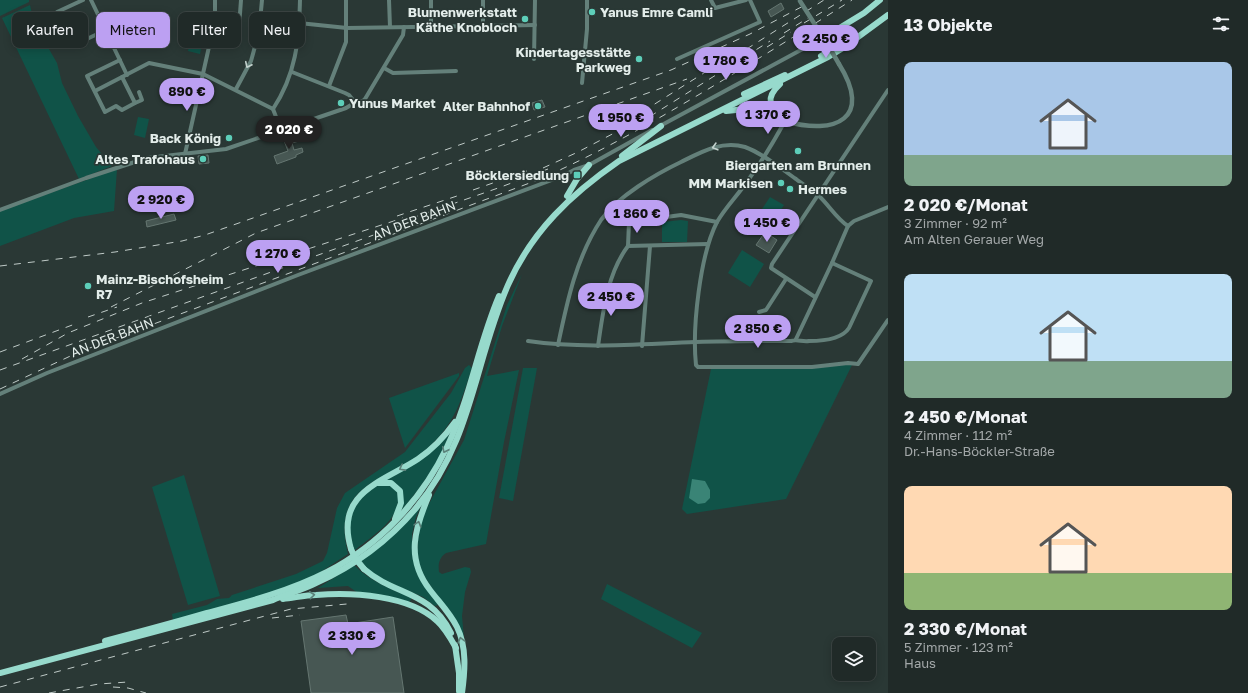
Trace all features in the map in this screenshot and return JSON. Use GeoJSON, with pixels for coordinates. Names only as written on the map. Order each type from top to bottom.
{"type":"FeatureCollection","features":[{"type":"Feature","properties":{"kind":"highway"},"geometry":{"type":"LineString","coordinates":[[823,38],[864,13],[880,0]]}},
{"type":"Feature","properties":{"kind":"highway"},"geometry":{"type":"LineString","coordinates":[[622,156],[819,57],[860,32],[888,11]]}},
{"type":"Feature","properties":{"kind":"highway"},"geometry":{"type":"LineString","coordinates":[[462,693],[464,657],[459,632],[450,616],[423,579],[415,553],[414,540],[418,523],[434,483],[450,455],[463,424],[494,321],[504,294],[518,265],[536,236],[562,206],[596,177],[619,161],[791,76],[843,48],[888,15]]}},
{"type":"Feature","properties":{"kind":"highway"},"geometry":{"type":"LineString","coordinates":[[785,122],[772,106],[770,97],[780,83],[791,76]]}},
{"type":"Feature","properties":{"kind":"highway"},"geometry":{"type":"LineString","coordinates":[[713,114],[733,109],[746,109],[785,122]]}},
{"type":"Feature","properties":{"kind":"highway"},"geometry":{"type":"LineString","coordinates":[[0,669],[222,609],[293,586],[327,572],[343,563],[374,540],[393,523],[415,498],[433,474],[447,448],[461,414],[490,320],[510,270],[536,229],[567,196],[591,176],[622,156],[661,126]]}},
{"type":"Feature","properties":{"kind":"highway"},"geometry":{"type":"LineString","coordinates":[[567,196],[577,179],[589,165]]}},
{"type":"Feature","properties":{"kind":"highway"},"geometry":{"type":"LineString","coordinates":[[459,693],[459,673],[456,648],[448,628],[433,608],[418,597],[381,581],[364,570],[357,562],[350,549],[347,531],[350,514],[358,498],[371,485],[415,461],[427,452],[443,438],[461,414]]}},
{"type":"Feature","properties":{"kind":"highway"},"geometry":{"type":"LineString","coordinates":[[371,485],[387,482],[394,484],[400,491],[401,503],[393,523]]}},
{"type":"Feature","properties":{"kind":"highway"},"geometry":{"type":"LineString","coordinates":[[0,673],[273,600],[316,584],[360,559],[391,533],[406,519],[434,483]]}},
{"type":"Feature","properties":{"kind":"highway"},"geometry":{"type":"LineString","coordinates":[[273,600],[316,594],[382,598],[398,602],[418,609],[434,618],[446,631],[456,648]]}},
{"type":"Feature","properties":{"kind":"street"},"geometry":{"type":"LineString","coordinates":[[57,12],[83,0]]}},
{"type":"Feature","properties":{"kind":"street"},"geometry":{"type":"LineString","coordinates":[[91,0],[97,12]]}},
{"type":"Feature","properties":{"kind":"street"},"geometry":{"type":"LineString","coordinates":[[214,12],[215,0]]}},
{"type":"Feature","properties":{"kind":"street"},"geometry":{"type":"LineString","coordinates":[[240,12],[241,0]]}},
{"type":"Feature","properties":{"kind":"street"},"geometry":{"type":"LineString","coordinates":[[236,89],[251,61],[259,32],[262,0]]}},
{"type":"Feature","properties":{"kind":"street"},"geometry":{"type":"LineString","coordinates":[[299,12],[300,0]]}},
{"type":"Feature","properties":{"kind":"street"},"geometry":{"type":"LineString","coordinates":[[329,86],[345,48],[347,28],[346,0]]}},
{"type":"Feature","properties":{"kind":"street"},"geometry":{"type":"LineString","coordinates":[[389,0],[390,27]]}},
{"type":"Feature","properties":{"kind":"street"},"geometry":{"type":"LineString","coordinates":[[431,0],[431,27]]}},
{"type":"Feature","properties":{"kind":"street"},"geometry":{"type":"LineString","coordinates":[[483,0],[483,25]]}},
{"type":"Feature","properties":{"kind":"street"},"geometry":{"type":"LineString","coordinates":[[534,59],[535,0]]}},
{"type":"Feature","properties":{"kind":"street"},"geometry":{"type":"LineString","coordinates":[[582,83],[587,30],[587,0]]}},
{"type":"Feature","properties":{"kind":"street"},"geometry":{"type":"LineString","coordinates":[[711,0],[715,8],[746,0]]}},
{"type":"Feature","properties":{"kind":"street"},"geometry":{"type":"LineString","coordinates":[[677,59],[760,22],[750,0]]}},
{"type":"Feature","properties":{"kind":"street"},"geometry":{"type":"LineString","coordinates":[[799,1],[839,64],[850,86],[852,94],[851,105],[848,112],[841,120],[826,127],[785,122],[765,157],[717,222],[708,244],[699,291],[694,342],[697,367],[806,367],[848,362],[858,364],[888,320]]}},
{"type":"Feature","properties":{"kind":"street"},"geometry":{"type":"LineString","coordinates":[[305,24],[347,28],[535,25]]}},
{"type":"Feature","properties":{"kind":"street"},"geometry":{"type":"LineString","coordinates":[[292,72],[329,86],[349,95],[353,100],[362,102],[365,100],[403,35],[404,28]]}},
{"type":"Feature","properties":{"kind":"street","name":"AN DER BAHN"},"geometry":{"type":"LineString","coordinates":[[0,394],[47,373],[298,275],[589,165],[823,38]]}},
{"type":"Feature","properties":{"kind":"street"},"geometry":{"type":"LineString","coordinates":[[114,48],[127,75]]}},
{"type":"Feature","properties":{"kind":"street"},"geometry":{"type":"LineString","coordinates":[[185,154],[208,48]]}},
{"type":"Feature","properties":{"kind":"street"},"geometry":{"type":"LineString","coordinates":[[273,109],[284,92],[292,72],[295,48]]}},
{"type":"Feature","properties":{"kind":"street"},"geometry":{"type":"LineString","coordinates":[[120,60],[87,76],[105,112],[116,106],[122,110],[142,100],[139,92]]}},
{"type":"Feature","properties":{"kind":"street"},"geometry":{"type":"LineString","coordinates":[[95,91],[149,63],[162,65],[203,74],[236,89],[273,109],[281,130]]}},
{"type":"Feature","properties":{"kind":"street"},"geometry":{"type":"LineString","coordinates":[[384,68],[393,73],[456,72]]}},
{"type":"Feature","properties":{"kind":"street"},"geometry":{"type":"LineString","coordinates":[[122,77],[135,104]]}},
{"type":"Feature","properties":{"kind":"street"},"geometry":{"type":"LineString","coordinates":[[816,297],[786,279],[772,268],[772,264],[888,90]]}},
{"type":"Feature","properties":{"kind":"street"},"geometry":{"type":"LineString","coordinates":[[0,210],[86,178],[147,158],[226,149],[346,108],[351,105],[353,100]]}},
{"type":"Feature","properties":{"kind":"street"},"geometry":{"type":"LineString","coordinates":[[558,346],[574,277],[584,252],[602,219],[610,209],[642,184],[669,168],[714,147],[728,145],[741,146],[765,157],[818,195],[842,222],[848,226]]}},
{"type":"Feature","properties":{"kind":"street"},"geometry":{"type":"LineString","coordinates":[[796,339],[848,226],[854,221],[888,207]]}},
{"type":"Feature","properties":{"kind":"street"},"geometry":{"type":"LineString","coordinates":[[610,209],[624,221],[629,222],[681,215],[717,222]]}},
{"type":"Feature","properties":{"kind":"street"},"geometry":{"type":"LineString","coordinates":[[598,346],[610,286],[628,246],[629,222]]}},
{"type":"Feature","properties":{"kind":"street"},"geometry":{"type":"LineString","coordinates":[[628,246],[708,244]]}},
{"type":"Feature","properties":{"kind":"street"},"geometry":{"type":"LineString","coordinates":[[642,346],[650,246]]}},
{"type":"Feature","properties":{"kind":"street"},"geometry":{"type":"LineString","coordinates":[[528,342],[558,346],[642,346],[694,342],[790,341],[796,339],[808,342],[840,337],[846,334],[871,281],[832,263]]}},
{"type":"Feature","properties":{"kind":"street"},"geometry":{"type":"LineString","coordinates":[[759,312],[766,310],[786,279]]}},
{"type":"Feature","properties":{"kind":"shaded area"},"geometry":{"type":"Polygon","coordinates":[[[0,0],[29,0],[29,2],[0,16],[0,0]]]}},
{"type":"Feature","properties":{"kind":"shaded area"},"geometry":{"type":"Polygon","coordinates":[[[30,5],[32,12],[15,12],[30,5]]]}},
{"type":"Feature","properties":{"kind":"shaded area"},"geometry":{"type":"Polygon","coordinates":[[[12,13],[12,39],[2,18],[12,13]]]}},
{"type":"Feature","properties":{"kind":"shaded area"},"geometry":{"type":"Polygon","coordinates":[[[16,48],[48,48],[57,63],[62,83],[78,116],[96,147],[112,166],[79,179],[16,48]]]}},
{"type":"Feature","properties":{"kind":"shaded area"},"geometry":{"type":"Polygon","coordinates":[[[189,48],[201,48],[200,54],[188,51],[189,48]]]}},
{"type":"Feature","properties":{"kind":"shaded area"},"geometry":{"type":"Polygon","coordinates":[[[138,117],[149,119],[145,138],[134,135],[138,117]]]}},
{"type":"Feature","properties":{"kind":"shaded area"},"geometry":{"type":"Polygon","coordinates":[[[117,169],[114,211],[74,218],[0,246],[0,211],[117,169]]]}},
{"type":"Feature","properties":{"kind":"shaded area"},"geometry":{"type":"Polygon","coordinates":[[[770,197],[784,205],[770,227],[756,218],[770,197]]]}},
{"type":"Feature","properties":{"kind":"shaded area"},"geometry":{"type":"Polygon","coordinates":[[[681,220],[688,221],[687,242],[662,242],[662,222],[681,220]]]}},
{"type":"Feature","properties":{"kind":"shaded area"},"geometry":{"type":"Polygon","coordinates":[[[742,250],[764,264],[750,287],[728,273],[742,250]]]}},
{"type":"Feature","properties":{"kind":"shaded area"},"geometry":{"type":"Polygon","coordinates":[[[522,274],[502,326],[487,376],[519,370],[504,442],[486,544],[446,553],[440,559],[439,564],[439,572],[442,574],[465,567],[470,568],[471,572],[465,592],[462,616],[464,638],[419,568],[417,556],[419,522],[464,440],[507,305],[522,274]]]}},
{"type":"Feature","properties":{"kind":"shaded area"},"geometry":{"type":"Polygon","coordinates":[[[469,365],[472,368],[462,398],[453,417],[441,435],[417,456],[384,475],[356,496],[348,510],[345,529],[348,554],[319,573],[285,588],[248,600],[173,620],[172,614],[207,605],[217,599],[229,598],[232,595],[296,574],[323,561],[327,553],[337,508],[345,493],[405,452],[451,393],[465,368],[469,365]]]}},
{"type":"Feature","properties":{"kind":"shaded area"},"geometry":{"type":"Polygon","coordinates":[[[852,365],[786,499],[687,514],[682,509],[711,369],[852,365]]]}},
{"type":"Feature","properties":{"kind":"shaded area"},"geometry":{"type":"Polygon","coordinates":[[[523,368],[537,368],[513,501],[499,498],[523,368]]]}},
{"type":"Feature","properties":{"kind":"shaded area"},"geometry":{"type":"Polygon","coordinates":[[[459,373],[459,376],[405,448],[389,398],[459,373]]]}},
{"type":"Feature","properties":{"kind":"shaded area"},"geometry":{"type":"Polygon","coordinates":[[[450,433],[435,465],[399,513],[401,490],[393,482],[383,480],[450,433]]]}},
{"type":"Feature","properties":{"kind":"shaded area"},"geometry":{"type":"Polygon","coordinates":[[[184,475],[220,596],[188,605],[152,487],[184,475]]]}},
{"type":"Feature","properties":{"kind":"shaded area"},"geometry":{"type":"Polygon","coordinates":[[[692,479],[705,481],[710,490],[710,498],[705,503],[698,504],[689,498],[692,479]]]}},
{"type":"Feature","properties":{"kind":"shaded area"},"geometry":{"type":"Polygon","coordinates":[[[377,485],[389,485],[397,491],[398,500],[396,509],[392,517],[378,532],[355,550],[353,548],[349,527],[353,510],[366,491],[377,485]]]}},
{"type":"Feature","properties":{"kind":"shaded area"},"geometry":{"type":"Polygon","coordinates":[[[425,498],[416,517],[412,534],[412,552],[438,605],[435,606],[423,597],[383,580],[367,569],[361,561],[425,498]]]}},
{"type":"Feature","properties":{"kind":"shaded area"},"geometry":{"type":"Polygon","coordinates":[[[354,565],[367,576],[388,588],[411,597],[411,600],[409,602],[358,593],[348,586],[318,588],[354,565]]]}},
{"type":"Feature","properties":{"kind":"shaded area"},"geometry":{"type":"Polygon","coordinates":[[[607,584],[702,633],[692,648],[601,599],[607,584]]]}},
{"type":"Feature","properties":{"kind":"building"},"geometry":{"type":"Polygon","coordinates":[[[781,3],[784,9],[771,17],[768,11],[781,3]]]}},
{"type":"Feature","properties":{"kind":"building","name":"Alter Bahnhof"},"geometry":{"type":"Polygon","coordinates":[[[542,100],[545,107],[534,110],[532,103],[542,100]]]}},
{"type":"Feature","properties":{"kind":"building"},"geometry":{"type":"Polygon","coordinates":[[[297,133],[299,141],[292,143],[294,150],[302,148],[303,152],[296,155],[296,157],[277,164],[274,156],[288,151],[283,138],[297,133]]]}},
{"type":"Feature","properties":{"kind":"building","name":"Altes Trafohaus"},"geometry":{"type":"Polygon","coordinates":[[[208,155],[209,163],[199,164],[198,156],[208,155]]]}},
{"type":"Feature","properties":{"kind":"building"},"geometry":{"type":"Polygon","coordinates":[[[174,214],[176,220],[147,227],[146,221],[174,214]]]}},
{"type":"Feature","properties":{"kind":"building"},"geometry":{"type":"Polygon","coordinates":[[[765,232],[777,240],[769,253],[756,245],[765,232]]]}},
{"type":"Feature","properties":{"kind":"building"},"geometry":{"type":"Polygon","coordinates":[[[346,615],[348,624],[393,617],[404,693],[311,693],[301,621],[346,615]]]}},
{"type":"Feature","properties":{"kind":"railway"},"geometry":{"type":"LineString","coordinates":[[723,64],[824,0]]}},
{"type":"Feature","properties":{"kind":"railway"},"geometry":{"type":"LineString","coordinates":[[804,23],[842,0]]}},
{"type":"Feature","properties":{"kind":"railway"},"geometry":{"type":"LineString","coordinates":[[0,389],[79,352],[535,181],[558,171],[624,138],[710,88],[852,0]]}},
{"type":"Feature","properties":{"kind":"railway"},"geometry":{"type":"LineString","coordinates":[[0,266],[115,252],[182,241],[205,235],[671,70],[750,34],[807,4]]}},
{"type":"Feature","properties":{"kind":"railway"},"geometry":{"type":"LineString","coordinates":[[784,33],[808,18]]}},
{"type":"Feature","properties":{"kind":"railway"},"geometry":{"type":"LineString","coordinates":[[767,47],[791,32]]}},
{"type":"Feature","properties":{"kind":"railway"},"geometry":{"type":"LineString","coordinates":[[638,124],[770,41]]}},
{"type":"Feature","properties":{"kind":"railway"},"geometry":{"type":"LineString","coordinates":[[631,119],[726,59]]}},
{"type":"Feature","properties":{"kind":"railway"},"geometry":{"type":"LineString","coordinates":[[111,307],[256,233],[687,79]]}},
{"type":"Feature","properties":{"kind":"railway"},"geometry":{"type":"LineString","coordinates":[[543,168],[578,152],[641,119]]}},
{"type":"Feature","properties":{"kind":"railway"},"geometry":{"type":"LineString","coordinates":[[398,223],[548,169]]}},
{"type":"Feature","properties":{"kind":"railway"},"geometry":{"type":"LineString","coordinates":[[473,190],[527,171]]}},
{"type":"Feature","properties":{"kind":"railway"},"geometry":{"type":"LineString","coordinates":[[397,216],[460,195]]}},
{"type":"Feature","properties":{"kind":"railway"},"geometry":{"type":"LineString","coordinates":[[22,359],[68,333],[142,303],[403,218]]}},
{"type":"Feature","properties":{"kind":"railway"},"geometry":{"type":"LineString","coordinates":[[0,370],[404,224]]}},
{"type":"Feature","properties":{"kind":"railway"},"geometry":{"type":"LineString","coordinates":[[88,317],[117,307]]}},
{"type":"Feature","properties":{"kind":"railway"},"geometry":{"type":"LineString","coordinates":[[0,352],[75,324]]}},
{"type":"Feature","properties":{"kind":"railway"},"geometry":{"type":"LineString","coordinates":[[0,687],[291,609],[347,604]]}},
{"type":"Feature","properties":{"kind":"railway"},"geometry":{"type":"LineString","coordinates":[[272,618],[300,615]]}},
{"type":"Feature","properties":{"kind":"railway"},"geometry":{"type":"LineString","coordinates":[[49,693],[99,684],[128,682]]}},
{"type":"Feature","properties":{"kind":"railway"},"geometry":{"type":"LineString","coordinates":[[113,687],[128,688],[146,693]]}},
{"type":"Feature","properties":{"kind":"place","name":"Yanus Emre Camli"},"geometry":{"type":"Point","coordinates":[592,12]}},
{"type":"Feature","properties":{"kind":"place","name":"Blumenwerkstatt Käthe Knobloch"},"geometry":{"type":"Point","coordinates":[525,19]}},
{"type":"Feature","properties":{"kind":"place","name":"Kindertagesstätte Parkweg"},"geometry":{"type":"Point","coordinates":[639,59]}},
{"type":"Feature","properties":{"kind":"place","name":"Yunus Market"},"geometry":{"type":"Point","coordinates":[341,103]}},
{"type":"Feature","properties":{"kind":"place","name":"Alter Bahnhof"},"geometry":{"type":"Point","coordinates":[538,106]}},
{"type":"Feature","properties":{"kind":"place","name":"Back König"},"geometry":{"type":"Point","coordinates":[229,138]}},
{"type":"Feature","properties":{"kind":"place","name":"Biergarten am Brunnen"},"geometry":{"type":"Point","coordinates":[798,151]}},
{"type":"Feature","properties":{"kind":"place","name":"Altes Trafohaus"},"geometry":{"type":"Point","coordinates":[203,159]}},
{"type":"Feature","properties":{"kind":"place","name":"Böcklersiedlung"},"geometry":{"type":"Point","coordinates":[577,175]}},
{"type":"Feature","properties":{"kind":"place","name":"MM Markisen"},"geometry":{"type":"Point","coordinates":[781,183]}},
{"type":"Feature","properties":{"kind":"place","name":"Hermes"},"geometry":{"type":"Point","coordinates":[790,189]}},
{"type":"Feature","properties":{"kind":"place","name":"Mainz-Bischofsheim R7"},"geometry":{"type":"Point","coordinates":[88,286]}}]}
